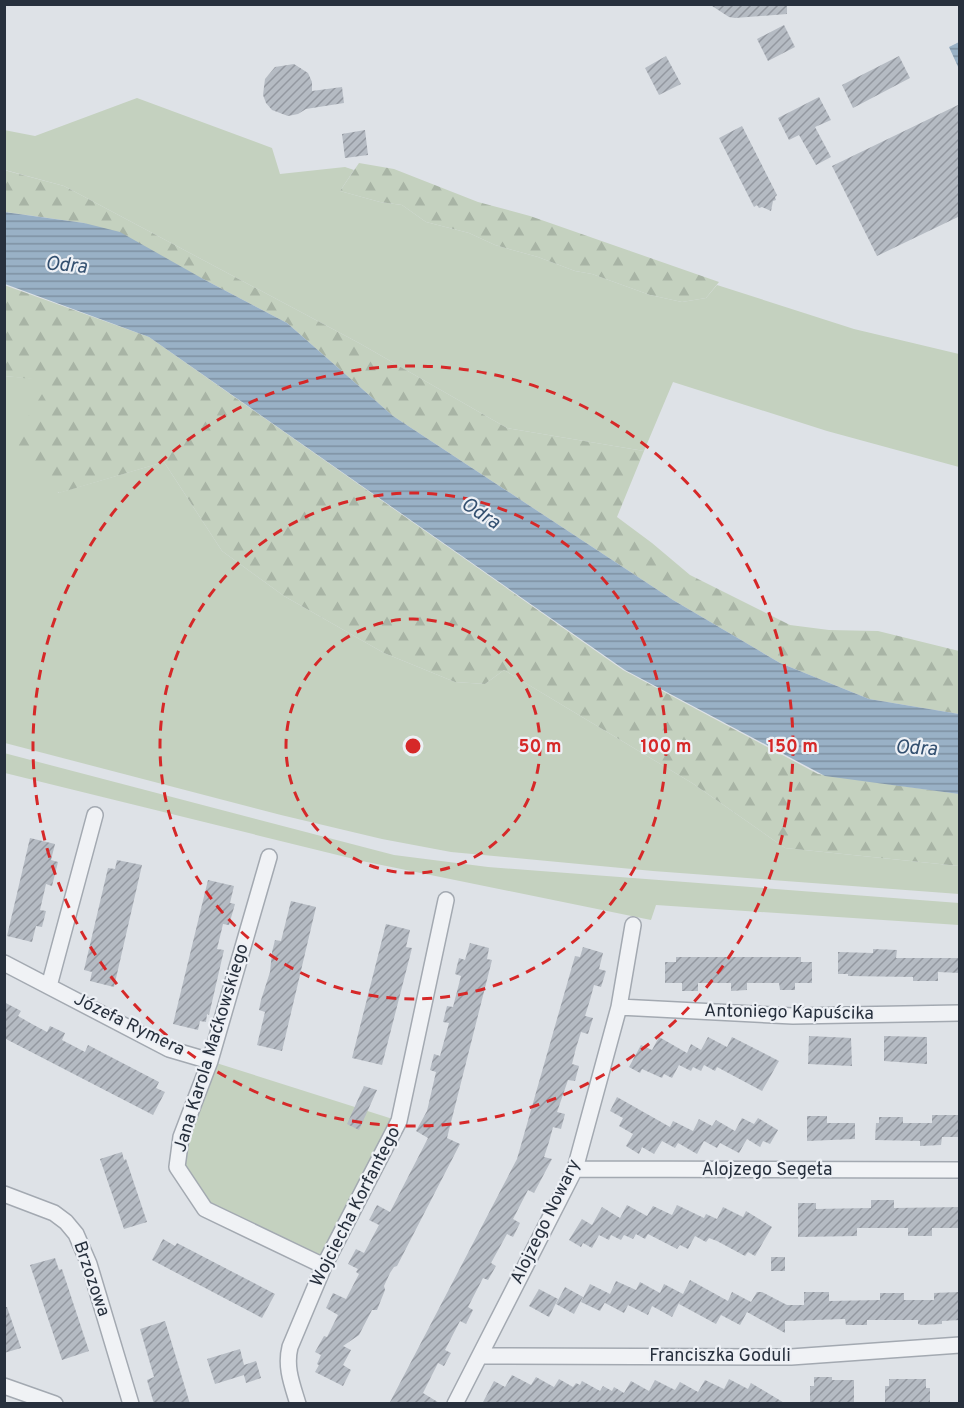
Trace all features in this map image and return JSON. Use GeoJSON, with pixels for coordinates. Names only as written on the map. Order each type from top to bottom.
{"type":"FeatureCollection","features":[{"type":"Feature","properties":{"kind":"street"},"geometry":{"type":"LineString","coordinates":[[50,986],[95,815]]}},
{"type":"Feature","properties":{"kind":"street","name":"Jana Karola Maćkowskiego"},"geometry":{"type":"LineString","coordinates":[[269,857],[210,1062],[181,1137],[177,1167],[205,1209],[324,1266]]}},
{"type":"Feature","properties":{"kind":"street","name":"Wojciecha Korfantego"},"geometry":{"type":"LineString","coordinates":[[298,1404],[290,1378],[288,1358],[290,1347],[324,1266],[399,1121],[446,900]]}},
{"type":"Feature","properties":{"kind":"street","name":"Alojzego Nowary"},"geometry":{"type":"LineString","coordinates":[[455,1404],[575,1169],[619,1007],[633,925]]}},
{"type":"Feature","properties":{"kind":"street","name":"Józefa Rymera"},"geometry":{"type":"LineString","coordinates":[[4,963],[170,1049],[210,1062]]}},
{"type":"Feature","properties":{"kind":"street","name":"Antoniego Kapuścika"},"geometry":{"type":"LineString","coordinates":[[619,1007],[793,1016],[960,1013]]}},
{"type":"Feature","properties":{"kind":"street","name":"Alojzego Segeta"},"geometry":{"type":"LineString","coordinates":[[575,1169],[960,1170]]}},
{"type":"Feature","properties":{"kind":"street","name":"Brzozowa"},"geometry":{"type":"LineString","coordinates":[[4,1194],[54,1213],[76,1234],[89,1264],[131,1404]]}},
{"type":"Feature","properties":{"kind":"street","name":"Franciszka Goduli"},"geometry":{"type":"LineString","coordinates":[[480,1356],[790,1357],[960,1345]]}},
{"type":"Feature","properties":{"kind":"street"},"geometry":{"type":"LineString","coordinates":[[4,1386],[44,1402]]}},
{"type":"Feature","properties":{"kind":"green space"},"geometry":{"type":"Polygon","coordinates":[[[137,98],[272,148],[280,174],[345,167],[354,170],[340,191],[380,202],[402,205],[426,222],[469,233],[495,245],[538,257],[575,271],[592,274],[650,295],[682,302],[706,298],[717,285],[854,329],[959,354],[959,467],[827,431],[673,382],[644,451],[507,428],[359,343],[64,186],[5,170],[4,130],[35,136],[137,98]]]}},
{"type":"Feature","properties":{"kind":"green space"},"geometry":{"type":"Polygon","coordinates":[[[359,163],[394,169],[478,202],[530,216],[719,282],[706,298],[682,302],[650,295],[592,274],[575,271],[538,257],[495,245],[469,233],[426,222],[402,205],[380,202],[340,191],[359,163]]]}},
{"type":"Feature","properties":{"kind":"green space"},"geometry":{"type":"Polygon","coordinates":[[[4,170],[64,186],[359,343],[507,428],[644,451],[617,517],[690,575],[790,625],[829,630],[878,631],[959,651],[959,714],[869,699],[780,663],[673,600],[393,416],[287,323],[205,280],[84,223],[5,212],[4,170]]]}},
{"type":"Feature","properties":{"kind":"green space"},"geometry":{"type":"Polygon","coordinates":[[[4,285],[149,337],[623,670],[818,774],[959,794],[959,866],[785,848],[692,783],[504,670],[485,684],[455,682],[384,653],[284,596],[222,551],[164,462],[59,493],[9,448],[50,381],[5,376],[4,285]]]}},
{"type":"Feature","properties":{"kind":"green space"},"geometry":{"type":"Polygon","coordinates":[[[4,376],[50,380],[58,493],[164,462],[222,551],[284,596],[384,653],[455,682],[485,684],[504,670],[692,783],[785,848],[959,866],[959,894],[653,871],[451,852],[382,839],[281,815],[5,743],[4,376]]]}},
{"type":"Feature","properties":{"kind":"green space"},"geometry":{"type":"Polygon","coordinates":[[[4,753],[394,855],[488,867],[959,903],[959,925],[656,905],[651,920],[362,861],[5,773],[4,753]]]}},
{"type":"Feature","properties":{"kind":"green space"},"geometry":{"type":"Polygon","coordinates":[[[210,1061],[399,1121],[324,1266],[205,1209],[177,1167],[210,1061]]]}},
{"type":"Feature","properties":{"kind":"water"},"geometry":{"type":"Polygon","coordinates":[[[959,42],[959,69],[949,47],[959,42]]]}},
{"type":"Feature","properties":{"kind":"water","name":"Odra"},"geometry":{"type":"Polygon","coordinates":[[[4,212],[84,223],[120,232],[287,323],[393,416],[673,600],[780,663],[869,699],[959,714],[959,794],[825,776],[625,670],[149,337],[5,284],[4,212]]]}},
{"type":"Feature","properties":{"kind":"building"},"geometry":{"type":"Polygon","coordinates":[[[709,4],[787,4],[787,14],[735,18],[729,17],[709,4]]]}},
{"type":"Feature","properties":{"kind":"building"},"geometry":{"type":"Polygon","coordinates":[[[784,25],[795,47],[768,61],[757,39],[784,25]]]}},
{"type":"Feature","properties":{"kind":"building"},"geometry":{"type":"Polygon","coordinates":[[[666,56],[681,84],[659,95],[645,68],[666,56]]]}},
{"type":"Feature","properties":{"kind":"building"},"geometry":{"type":"Polygon","coordinates":[[[899,56],[910,78],[853,108],[842,85],[899,56]]]}},
{"type":"Feature","properties":{"kind":"building"},"geometry":{"type":"Polygon","coordinates":[[[294,64],[308,73],[312,82],[312,91],[342,87],[344,103],[306,109],[288,116],[272,110],[263,95],[265,79],[275,67],[294,64]]]}},
{"type":"Feature","properties":{"kind":"building"},"geometry":{"type":"Polygon","coordinates":[[[819,97],[831,120],[815,127],[831,157],[816,165],[799,135],[789,140],[778,118],[819,97]]]}},
{"type":"Feature","properties":{"kind":"building"},"geometry":{"type":"Polygon","coordinates":[[[960,104],[960,216],[877,256],[832,166],[960,104]]]}},
{"type":"Feature","properties":{"kind":"building"},"geometry":{"type":"Polygon","coordinates":[[[742,126],[777,195],[771,211],[759,208],[757,205],[754,207],[719,138],[742,126]]]}},
{"type":"Feature","properties":{"kind":"building"},"geometry":{"type":"Polygon","coordinates":[[[365,130],[368,155],[345,158],[342,134],[365,130]]]}},
{"type":"Feature","properties":{"kind":"building"},"geometry":{"type":"Polygon","coordinates":[[[30,838],[55,844],[51,860],[58,862],[52,886],[46,884],[40,910],[46,911],[42,927],[36,926],[32,942],[7,936],[30,838]]]}},
{"type":"Feature","properties":{"kind":"building"},"geometry":{"type":"Polygon","coordinates":[[[117,860],[142,865],[114,987],[90,981],[92,972],[84,970],[108,868],[115,869],[117,860]]]}},
{"type":"Feature","properties":{"kind":"building"},"geometry":{"type":"Polygon","coordinates":[[[208,880],[234,886],[230,903],[235,904],[229,925],[223,924],[217,949],[224,950],[209,1015],[207,1014],[206,1022],[200,1021],[198,1030],[173,1024],[208,880]]]}},
{"type":"Feature","properties":{"kind":"building"},"geometry":{"type":"Polygon","coordinates":[[[291,901],[316,907],[282,1051],[257,1045],[265,1012],[259,1010],[270,972],[275,940],[281,941],[291,901]]]}},
{"type":"Feature","properties":{"kind":"building"},"geometry":{"type":"Polygon","coordinates":[[[386,924],[410,930],[406,947],[412,948],[382,1065],[352,1058],[386,924]]]}},
{"type":"Feature","properties":{"kind":"building"},"geometry":{"type":"Polygon","coordinates":[[[470,943],[489,948],[487,959],[492,960],[447,1138],[460,1144],[397,1266],[390,1273],[377,1310],[372,1310],[359,1335],[343,1346],[351,1350],[343,1365],[351,1370],[343,1386],[315,1372],[321,1355],[315,1352],[324,1336],[327,1337],[338,1315],[326,1308],[333,1293],[346,1299],[359,1274],[356,1272],[358,1269],[348,1264],[356,1249],[364,1253],[379,1225],[369,1220],[377,1205],[390,1212],[428,1138],[416,1131],[427,1111],[436,1072],[430,1070],[434,1054],[440,1056],[449,1023],[443,1022],[447,1006],[453,1007],[461,976],[455,974],[459,958],[465,960],[470,943]]]}},
{"type":"Feature","properties":{"kind":"building"},"geometry":{"type":"Polygon","coordinates":[[[583,947],[603,953],[599,969],[606,971],[601,987],[594,985],[585,1016],[593,1018],[588,1034],[581,1032],[576,1048],[572,1064],[579,1066],[575,1081],[568,1080],[557,1112],[565,1114],[561,1129],[553,1127],[544,1157],[552,1159],[534,1193],[528,1190],[513,1219],[520,1223],[513,1237],[507,1234],[491,1263],[496,1266],[488,1280],[483,1278],[468,1307],[473,1310],[466,1324],[460,1321],[445,1350],[451,1353],[444,1366],[438,1363],[423,1393],[441,1404],[389,1404],[517,1159],[575,956],[580,957],[583,947]]]}},
{"type":"Feature","properties":{"kind":"building"},"geometry":{"type":"Polygon","coordinates":[[[873,949],[897,950],[896,958],[960,958],[960,973],[938,972],[938,981],[913,981],[913,977],[838,974],[838,952],[873,953],[873,949]]]}},
{"type":"Feature","properties":{"kind":"building"},"geometry":{"type":"Polygon","coordinates":[[[676,957],[801,957],[801,962],[812,962],[812,983],[795,983],[795,990],[780,990],[779,983],[747,983],[747,990],[731,991],[731,983],[698,983],[698,991],[682,991],[682,983],[665,983],[665,962],[676,962],[676,957]]]}},
{"type":"Feature","properties":{"kind":"building"},"geometry":{"type":"Polygon","coordinates":[[[4,1002],[21,1011],[18,1016],[47,1032],[50,1026],[65,1033],[62,1040],[85,1052],[88,1045],[159,1082],[156,1088],[165,1092],[153,1115],[6,1039],[4,1043],[4,1002]]]}},
{"type":"Feature","properties":{"kind":"building"},"geometry":{"type":"Polygon","coordinates":[[[809,1036],[851,1038],[852,1066],[808,1064],[809,1036]]]}},
{"type":"Feature","properties":{"kind":"building"},"geometry":{"type":"Polygon","coordinates":[[[884,1036],[927,1037],[927,1064],[884,1061],[884,1036]]]}},
{"type":"Feature","properties":{"kind":"building"},"geometry":{"type":"Polygon","coordinates":[[[659,1037],[687,1053],[691,1044],[701,1050],[708,1037],[727,1047],[732,1037],[779,1061],[762,1091],[717,1067],[715,1071],[704,1065],[701,1071],[693,1067],[691,1071],[679,1065],[672,1078],[664,1074],[662,1078],[642,1069],[640,1073],[629,1067],[641,1045],[652,1050],[659,1037]]]}},
{"type":"Feature","properties":{"kind":"building"},"geometry":{"type":"Polygon","coordinates":[[[364,1086],[377,1090],[359,1130],[347,1124],[364,1086]]]}},
{"type":"Feature","properties":{"kind":"building"},"geometry":{"type":"Polygon","coordinates":[[[617,1097],[670,1127],[673,1121],[693,1131],[699,1119],[712,1126],[716,1120],[735,1131],[742,1118],[754,1124],[758,1118],[778,1130],[770,1144],[763,1141],[760,1147],[747,1139],[739,1153],[720,1143],[717,1148],[704,1141],[697,1154],[678,1143],[675,1148],[662,1141],[654,1154],[642,1147],[639,1154],[626,1146],[633,1134],[619,1126],[623,1118],[610,1111],[617,1097]]]}},
{"type":"Feature","properties":{"kind":"building"},"geometry":{"type":"Polygon","coordinates":[[[932,1115],[960,1115],[960,1137],[942,1137],[941,1145],[920,1146],[920,1141],[875,1140],[876,1123],[879,1123],[879,1117],[903,1117],[903,1123],[932,1123],[932,1115]]]}},
{"type":"Feature","properties":{"kind":"building"},"geometry":{"type":"Polygon","coordinates":[[[807,1116],[827,1116],[827,1123],[855,1123],[855,1139],[807,1141],[807,1116]]]}},
{"type":"Feature","properties":{"kind":"building"},"geometry":{"type":"Polygon","coordinates":[[[122,1152],[147,1222],[124,1229],[100,1159],[122,1152]]]}},
{"type":"Feature","properties":{"kind":"building"},"geometry":{"type":"Polygon","coordinates":[[[871,1200],[894,1200],[894,1208],[960,1207],[960,1228],[932,1228],[932,1236],[908,1236],[908,1228],[857,1228],[857,1236],[798,1237],[798,1203],[816,1203],[816,1209],[871,1208],[871,1200]]]}},
{"type":"Feature","properties":{"kind":"building"},"geometry":{"type":"Polygon","coordinates":[[[627,1205],[647,1216],[653,1206],[672,1215],[677,1205],[704,1218],[706,1214],[717,1219],[723,1207],[743,1217],[746,1211],[772,1227],[755,1256],[748,1252],[745,1256],[717,1241],[709,1238],[706,1242],[695,1236],[688,1249],[680,1245],[677,1249],[648,1234],[645,1239],[636,1234],[633,1239],[624,1235],[621,1240],[611,1235],[609,1240],[599,1235],[592,1248],[583,1243],[581,1247],[569,1240],[582,1219],[592,1225],[602,1207],[620,1218],[627,1205]]]}},
{"type":"Feature","properties":{"kind":"building"},"geometry":{"type":"Polygon","coordinates":[[[163,1239],[175,1246],[177,1243],[275,1294],[262,1318],[152,1260],[163,1239]]]}},
{"type":"Feature","properties":{"kind":"building"},"geometry":{"type":"Polygon","coordinates":[[[771,1257],[785,1257],[785,1271],[771,1271],[771,1257]]]}},
{"type":"Feature","properties":{"kind":"building"},"geometry":{"type":"Polygon","coordinates":[[[55,1258],[59,1270],[62,1269],[89,1351],[62,1360],[30,1265],[55,1258]]]}},
{"type":"Feature","properties":{"kind":"building"},"geometry":{"type":"Polygon","coordinates":[[[690,1280],[728,1301],[732,1292],[751,1302],[757,1292],[762,1292],[787,1305],[804,1305],[804,1292],[829,1292],[829,1301],[880,1300],[880,1293],[904,1293],[904,1300],[934,1300],[934,1293],[960,1292],[960,1320],[921,1325],[918,1324],[918,1320],[867,1320],[867,1325],[846,1325],[845,1319],[785,1321],[785,1333],[747,1312],[740,1325],[721,1315],[716,1324],[679,1304],[681,1299],[672,1317],[652,1306],[648,1315],[628,1305],[624,1313],[605,1303],[608,1297],[600,1311],[581,1302],[590,1284],[610,1294],[616,1281],[636,1290],[640,1282],[660,1293],[664,1284],[683,1294],[690,1280]]]}},
{"type":"Feature","properties":{"kind":"building"},"geometry":{"type":"Polygon","coordinates":[[[565,1287],[583,1297],[574,1314],[556,1304],[565,1287]]]}},
{"type":"Feature","properties":{"kind":"building"},"geometry":{"type":"Polygon","coordinates":[[[539,1289],[558,1299],[549,1317],[529,1306],[539,1289]]]}},
{"type":"Feature","properties":{"kind":"building"},"geometry":{"type":"Polygon","coordinates":[[[4,1307],[7,1307],[21,1348],[4,1353],[4,1307]]]}},
{"type":"Feature","properties":{"kind":"building"},"geometry":{"type":"Polygon","coordinates":[[[165,1321],[190,1404],[154,1404],[147,1380],[154,1377],[140,1329],[165,1321]]]}},
{"type":"Feature","properties":{"kind":"building"},"geometry":{"type":"Polygon","coordinates":[[[240,1349],[244,1365],[256,1361],[261,1378],[246,1383],[244,1375],[215,1384],[207,1359],[240,1349]]]}},
{"type":"Feature","properties":{"kind":"building"},"geometry":{"type":"Polygon","coordinates":[[[512,1375],[531,1385],[536,1377],[554,1387],[559,1379],[573,1387],[576,1383],[580,1385],[582,1381],[600,1391],[603,1386],[612,1391],[614,1387],[624,1393],[631,1381],[649,1391],[655,1380],[675,1390],[680,1382],[698,1392],[705,1380],[724,1389],[729,1379],[748,1389],[751,1383],[786,1404],[482,1404],[494,1381],[505,1387],[512,1375]]]}},
{"type":"Feature","properties":{"kind":"building"},"geometry":{"type":"Polygon","coordinates":[[[814,1377],[854,1380],[854,1404],[810,1404],[810,1386],[814,1386],[814,1377]]]}},
{"type":"Feature","properties":{"kind":"building"},"geometry":{"type":"Polygon","coordinates":[[[889,1379],[926,1379],[926,1388],[930,1388],[930,1404],[885,1404],[885,1386],[889,1386],[889,1379]]]}}]}
